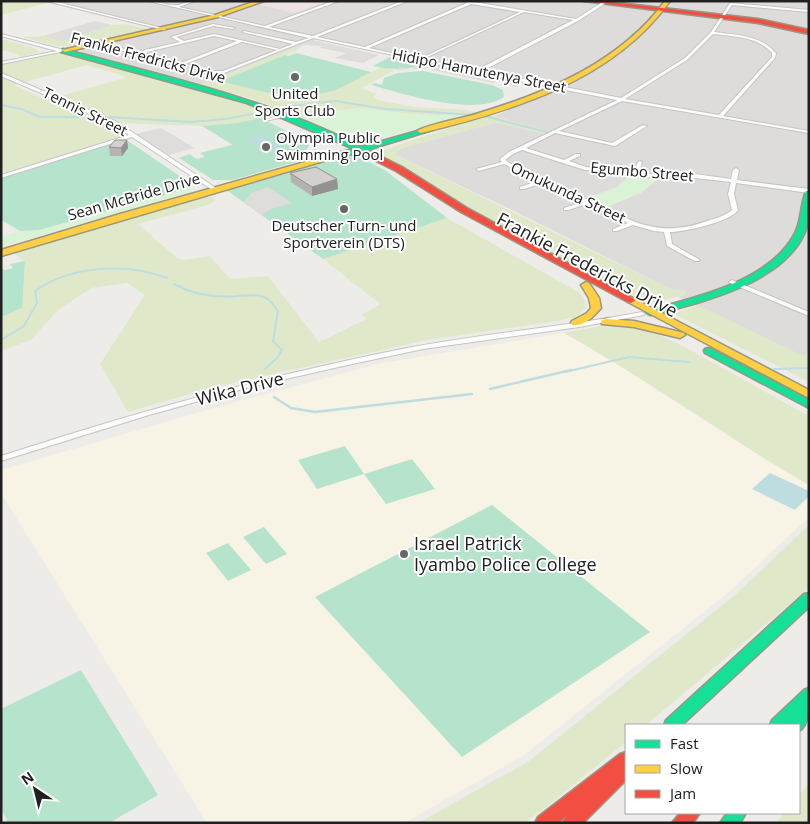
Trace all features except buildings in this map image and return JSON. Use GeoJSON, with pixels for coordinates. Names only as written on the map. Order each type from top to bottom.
{"type":"FeatureCollection","features":[{"type":"Feature","properties":{"kind":"main road"},"geometry":{"type":"LineString","coordinates":[[63,51],[216,16],[262,1]]}},
{"type":"Feature","properties":{"kind":"main road"},"geometry":{"type":"LineString","coordinates":[[586,1],[665,6],[723,17],[778,24],[809,32]]}},
{"type":"Feature","properties":{"kind":"main road","name":"Sean McBride Drive"},"geometry":{"type":"LineString","coordinates":[[1,253],[68,232],[500,109],[556,86],[623,47],[648,27],[665,6]]}},
{"type":"Feature","properties":{"kind":"main road","name":"Frankie Fredricks Drive"},"geometry":{"type":"LineString","coordinates":[[63,51],[236,98],[286,115],[357,150]]}},
{"type":"Feature","properties":{"kind":"main road","name":"Sean McBride Drive"},"geometry":{"type":"LineString","coordinates":[[275,173],[428,130]]}},
{"type":"Feature","properties":{"kind":"main road"},"geometry":{"type":"LineString","coordinates":[[327,157],[338,150],[338,140],[378,143]]}},
{"type":"Feature","properties":{"kind":"main road","name":"Frankie Fredericks Drive"},"geometry":{"type":"LineString","coordinates":[[357,150],[457,214],[586,285],[645,312],[809,395]]}},
{"type":"Feature","properties":{"kind":"main road","name":"Frankie Fredericks Drive"},"geometry":{"type":"LineString","coordinates":[[357,150],[399,169],[464,210],[645,312],[680,335],[809,405]]}},
{"type":"Feature","properties":{"kind":"main road"},"geometry":{"type":"LineString","coordinates":[[645,312],[734,283],[778,261],[796,242],[801,232],[809,192]]}},
{"type":"Feature","properties":{"kind":"main road"},"geometry":{"type":"LineString","coordinates":[[576,323],[592,314],[598,305],[597,300],[586,285]]}},
{"type":"Feature","properties":{"kind":"main road"},"geometry":{"type":"LineString","coordinates":[[606,322],[634,324],[680,335]]}},
{"type":"Feature","properties":{"kind":"main road"},"geometry":{"type":"LineString","coordinates":[[673,724],[809,598]]}},
{"type":"Feature","properties":{"kind":"main road"},"geometry":{"type":"LineString","coordinates":[[779,724],[809,694]]}},
{"type":"Feature","properties":{"kind":"main road"},"geometry":{"type":"LineString","coordinates":[[799,724],[809,708]]}},
{"type":"Feature","properties":{"kind":"main road"},"geometry":{"type":"LineString","coordinates":[[544,823],[625,761]]}},
{"type":"Feature","properties":{"kind":"main road"},"geometry":{"type":"LineString","coordinates":[[571,823],[625,770]]}},
{"type":"Feature","properties":{"kind":"main road"},"geometry":{"type":"LineString","coordinates":[[681,823],[690,814]]}},
{"type":"Feature","properties":{"kind":"street"},"geometry":{"type":"LineString","coordinates":[[48,1],[164,29]]}},
{"type":"Feature","properties":{"kind":"street","name":"Hidipo Hamutenya Street"},"geometry":{"type":"LineString","coordinates":[[150,1],[314,38],[622,100],[809,132]]}},
{"type":"Feature","properties":{"kind":"street"},"geometry":{"type":"LineString","coordinates":[[175,7],[193,1]]}},
{"type":"Feature","properties":{"kind":"street"},"geometry":{"type":"LineString","coordinates":[[264,27],[337,1]]}},
{"type":"Feature","properties":{"kind":"street"},"geometry":{"type":"LineString","coordinates":[[119,50],[143,53],[216,73],[224,72],[406,1]]}},
{"type":"Feature","properties":{"kind":"street"},"geometry":{"type":"LineString","coordinates":[[466,1],[577,20]]}},
{"type":"Feature","properties":{"kind":"street"},"geometry":{"type":"LineString","coordinates":[[366,48],[472,2]]}},
{"type":"Feature","properties":{"kind":"street"},"geometry":{"type":"LineString","coordinates":[[479,71],[577,20],[606,2]]}},
{"type":"Feature","properties":{"kind":"street","name":"Omukunda Street"},"geometry":{"type":"LineString","coordinates":[[734,181],[731,194],[736,210],[687,230],[667,231],[648,229],[633,223],[504,163],[502,160],[522,148],[622,100],[686,59],[712,33],[729,5],[734,3],[809,11]]}},
{"type":"Feature","properties":{"kind":"street"},"geometry":{"type":"LineString","coordinates":[[421,59],[524,11]]}},
{"type":"Feature","properties":{"kind":"street"},"geometry":{"type":"LineString","coordinates":[[184,42],[173,37],[213,25],[233,28]]}},
{"type":"Feature","properties":{"kind":"street"},"geometry":{"type":"LineString","coordinates":[[244,32],[298,44]]}},
{"type":"Feature","properties":{"kind":"street"},"geometry":{"type":"LineString","coordinates":[[712,33],[757,41],[774,53],[774,57],[720,117]]}},
{"type":"Feature","properties":{"kind":"street","name":"Frankie Fredricks Drive"},"geometry":{"type":"LineString","coordinates":[[1,35],[63,51]]}},
{"type":"Feature","properties":{"kind":"street"},"geometry":{"type":"LineString","coordinates":[[143,53],[214,35],[282,50]]}},
{"type":"Feature","properties":{"kind":"street"},"geometry":{"type":"LineString","coordinates":[[180,64],[242,42]]}},
{"type":"Feature","properties":{"kind":"street"},"geometry":{"type":"LineString","coordinates":[[144,44],[156,49]]}},
{"type":"Feature","properties":{"kind":"street"},"geometry":{"type":"LineString","coordinates":[[1,63],[63,51]]}},
{"type":"Feature","properties":{"kind":"street","name":"Tennis Street"},"geometry":{"type":"LineString","coordinates":[[1,74],[109,120],[216,190]]}},
{"type":"Feature","properties":{"kind":"street"},"geometry":{"type":"LineString","coordinates":[[265,120],[286,115]]}},
{"type":"Feature","properties":{"kind":"street"},"geometry":{"type":"LineString","coordinates":[[555,132],[613,145],[645,126]]}},
{"type":"Feature","properties":{"kind":"street"},"geometry":{"type":"LineString","coordinates":[[1,177],[133,135]]}},
{"type":"Feature","properties":{"kind":"street","name":"Egumbo Street"},"geometry":{"type":"LineString","coordinates":[[522,148],[585,168],[636,174],[695,176],[809,192]]}},
{"type":"Feature","properties":{"kind":"street"},"geometry":{"type":"LineString","coordinates":[[564,162],[578,155]]}},
{"type":"Feature","properties":{"kind":"street"},"geometry":{"type":"LineString","coordinates":[[636,174],[640,162]]}},
{"type":"Feature","properties":{"kind":"street"},"geometry":{"type":"LineString","coordinates":[[479,169],[504,163]]}},
{"type":"Feature","properties":{"kind":"street"},"geometry":{"type":"LineString","coordinates":[[734,181],[736,170]]}},
{"type":"Feature","properties":{"kind":"street"},"geometry":{"type":"LineString","coordinates":[[522,188],[542,181]]}},
{"type":"Feature","properties":{"kind":"street"},"geometry":{"type":"LineString","coordinates":[[566,209],[587,202]]}},
{"type":"Feature","properties":{"kind":"street"},"geometry":{"type":"LineString","coordinates":[[615,230],[633,223]]}},
{"type":"Feature","properties":{"kind":"street"},"geometry":{"type":"LineString","coordinates":[[667,231],[669,246],[697,260]]}},
{"type":"Feature","properties":{"kind":"street"},"geometry":{"type":"LineString","coordinates":[[734,283],[809,314]]}},
{"type":"Feature","properties":{"kind":"street","name":"Wika Drive"},"geometry":{"type":"LineString","coordinates":[[484,338],[606,322],[645,312]]}},
{"type":"Feature","properties":{"kind":"street","name":"Wika Drive"},"geometry":{"type":"LineString","coordinates":[[1,459],[233,390],[392,353],[645,312]]}},
{"type":"Feature","properties":{"kind":"shaded area"},"geometry":{"type":"Polygon","coordinates":[[[42,1],[809,3],[809,352],[803,356],[678,297],[686,294],[686,291],[672,290],[394,154],[400,149],[497,115],[564,86],[320,38],[200,85],[79,52],[84,48],[161,30],[42,1]]]}},
{"type":"Feature","properties":{"kind":"shaded area"},"geometry":{"type":"Polygon","coordinates":[[[264,1],[329,1],[295,13],[256,4],[264,1]]]}},
{"type":"Feature","properties":{"kind":"shaded area"},"geometry":{"type":"Polygon","coordinates":[[[95,21],[112,25],[68,40],[57,40],[43,36],[95,21]]]}},
{"type":"Feature","properties":{"kind":"shaded area"},"geometry":{"type":"Polygon","coordinates":[[[313,40],[379,55],[363,63],[335,58],[346,53],[320,48],[322,46],[301,45],[313,40]]]}},
{"type":"Feature","properties":{"kind":"shaded area"},"geometry":{"type":"Polygon","coordinates":[[[413,61],[453,68],[448,70],[464,73],[467,71],[522,82],[517,87],[497,81],[493,83],[431,70],[432,68],[395,70],[400,67],[411,69],[421,64],[413,61]]]}},
{"type":"Feature","properties":{"kind":"shaded area"},"geometry":{"type":"Polygon","coordinates":[[[161,128],[195,148],[169,155],[136,134],[161,128]]]}},
{"type":"Feature","properties":{"kind":"shaded area"},"geometry":{"type":"Polygon","coordinates":[[[268,187],[292,203],[271,209],[262,215],[244,202],[251,193],[268,187]]]}},
{"type":"Feature","properties":{"kind":"shaded area","name":"Israel Patrick Iyambo Police College"},"geometry":{"type":"Polygon","coordinates":[[[564,333],[602,354],[771,463],[809,485],[809,517],[730,591],[523,756],[404,823],[207,823],[1,493],[1,470],[214,408],[382,363],[564,333]]]}},
{"type":"Feature","properties":{"kind":"green space"},"geometry":{"type":"Polygon","coordinates":[[[1,1],[42,1],[48,3],[1,15],[1,1]]]}},
{"type":"Feature","properties":{"kind":"green space"},"geometry":{"type":"Polygon","coordinates":[[[126,24],[147,29],[77,46],[57,46],[22,37],[43,36],[57,40],[68,40],[112,25],[126,24]]]}},
{"type":"Feature","properties":{"kind":"green space"},"geometry":{"type":"Polygon","coordinates":[[[1,39],[35,48],[39,52],[21,57],[12,52],[1,50],[1,39]]]}},
{"type":"Feature","properties":{"kind":"green space"},"geometry":{"type":"Polygon","coordinates":[[[303,45],[299,49],[222,81],[281,96],[296,96],[330,91],[382,67],[395,70],[362,88],[376,94],[374,97],[378,100],[414,107],[475,112],[463,116],[408,114],[363,108],[296,115],[249,98],[200,85],[303,45]]]}},
{"type":"Feature","properties":{"kind":"green space"},"geometry":{"type":"Polygon","coordinates":[[[63,51],[244,100],[280,113],[261,118],[290,133],[299,161],[232,180],[213,180],[215,162],[200,153],[233,144],[202,126],[116,123],[133,135],[10,174],[1,169],[1,63],[63,51]],[[87,65],[14,85],[46,100],[127,77],[87,65]]]}},
{"type":"Feature","properties":{"kind":"green space","name":"United Sports Club"},"geometry":{"type":"Polygon","coordinates":[[[296,53],[371,72],[329,92],[314,95],[274,94],[221,81],[285,55],[289,56],[296,53]]]}},
{"type":"Feature","properties":{"kind":"green space"},"geometry":{"type":"Polygon","coordinates":[[[390,57],[421,64],[404,69],[373,66],[390,57]]]}},
{"type":"Feature","properties":{"kind":"green space"},"geometry":{"type":"Polygon","coordinates":[[[423,71],[492,85],[503,90],[504,97],[491,103],[476,105],[458,104],[420,98],[371,85],[375,83],[382,85],[384,78],[398,73],[423,71]]]}},
{"type":"Feature","properties":{"kind":"green space"},"geometry":{"type":"Polygon","coordinates":[[[363,108],[408,114],[463,116],[382,138],[352,140],[296,115],[363,108]]]}},
{"type":"Feature","properties":{"kind":"green space"},"geometry":{"type":"Polygon","coordinates":[[[490,115],[550,131],[545,134],[495,123],[400,149],[394,154],[672,290],[686,291],[686,294],[655,303],[629,294],[492,221],[376,152],[490,115]]]}},
{"type":"Feature","properties":{"kind":"green space","name":"Olympia Public Swimming Pool"},"geometry":{"type":"Polygon","coordinates":[[[260,118],[311,143],[299,161],[232,180],[213,180],[179,158],[189,154],[197,159],[205,157],[200,153],[233,145],[202,126],[238,123],[260,118]]]}},
{"type":"Feature","properties":{"kind":"green space"},"geometry":{"type":"Polygon","coordinates":[[[125,139],[191,185],[183,190],[39,230],[20,231],[1,220],[1,178],[125,139]]]}},
{"type":"Feature","properties":{"kind":"green space","name":"Deutscher Turn- und Sportverein (DTS)"},"geometry":{"type":"Polygon","coordinates":[[[352,153],[386,171],[447,218],[323,259],[225,189],[352,153]]]}},
{"type":"Feature","properties":{"kind":"green space"},"geometry":{"type":"Polygon","coordinates":[[[629,176],[658,179],[641,193],[607,207],[586,198],[617,187],[629,176]]]}},
{"type":"Feature","properties":{"kind":"green space"},"geometry":{"type":"Polygon","coordinates":[[[191,185],[192,191],[1,247],[1,237],[20,231],[39,230],[183,190],[191,185]]]}},
{"type":"Feature","properties":{"kind":"green space"},"geometry":{"type":"Polygon","coordinates":[[[204,197],[211,197],[216,200],[208,205],[138,224],[177,258],[186,260],[210,256],[230,279],[268,276],[319,342],[367,319],[361,315],[380,304],[323,259],[447,218],[580,293],[585,300],[586,308],[576,317],[427,340],[215,387],[128,412],[100,364],[145,295],[127,283],[91,288],[58,310],[31,340],[1,351],[1,317],[22,308],[25,261],[13,253],[204,197]]]}},
{"type":"Feature","properties":{"kind":"green space"},"geometry":{"type":"Polygon","coordinates":[[[25,261],[22,308],[1,317],[1,268],[5,270],[13,268],[10,264],[25,261]]]}},
{"type":"Feature","properties":{"kind":"green space"},"geometry":{"type":"Polygon","coordinates":[[[698,305],[803,356],[809,352],[809,382],[674,314],[698,305]]]}},
{"type":"Feature","properties":{"kind":"green space"},"geometry":{"type":"Polygon","coordinates":[[[612,324],[651,331],[683,346],[809,416],[809,485],[564,333],[612,324]]]}},
{"type":"Feature","properties":{"kind":"green space"},"geometry":{"type":"Polygon","coordinates":[[[345,446],[364,474],[317,489],[298,460],[345,446]]]}},
{"type":"Feature","properties":{"kind":"green space"},"geometry":{"type":"Polygon","coordinates":[[[412,459],[435,489],[386,504],[364,474],[412,459]]]}},
{"type":"Feature","properties":{"kind":"green space"},"geometry":{"type":"Polygon","coordinates":[[[492,505],[650,632],[462,757],[315,597],[492,505]]]}},
{"type":"Feature","properties":{"kind":"green space"},"geometry":{"type":"Polygon","coordinates":[[[809,525],[809,588],[647,724],[625,724],[625,743],[545,808],[524,823],[418,823],[529,761],[736,594],[809,525]]]}},
{"type":"Feature","properties":{"kind":"green space"},"geometry":{"type":"Polygon","coordinates":[[[264,527],[287,554],[266,564],[243,537],[264,527]]]}},
{"type":"Feature","properties":{"kind":"green space"},"geometry":{"type":"Polygon","coordinates":[[[228,543],[251,570],[228,581],[206,553],[228,543]]]}},
{"type":"Feature","properties":{"kind":"green space"},"geometry":{"type":"Polygon","coordinates":[[[81,670],[158,795],[109,823],[8,823],[1,808],[1,709],[81,670]]]}},
{"type":"Feature","properties":{"kind":"green space"},"geometry":{"type":"Polygon","coordinates":[[[809,783],[809,823],[776,823],[783,814],[800,814],[800,794],[809,783]]]}},
{"type":"Feature","properties":{"kind":"water"},"geometry":{"type":"Polygon","coordinates":[[[261,135],[282,149],[267,152],[246,139],[261,135]]]}},
{"type":"Feature","properties":{"kind":"water"},"geometry":{"type":"Polygon","coordinates":[[[770,473],[809,491],[809,496],[795,510],[752,489],[770,473]]]}},
{"type":"Feature","properties":{"kind":"waterway"},"geometry":{"type":"LineString","coordinates":[[284,107],[335,101],[386,109],[475,115]]}},
{"type":"Feature","properties":{"kind":"waterway"},"geometry":{"type":"LineString","coordinates":[[1,105],[21,109],[40,117],[89,117]]}},
{"type":"Feature","properties":{"kind":"waterway"},"geometry":{"type":"LineString","coordinates":[[109,117],[191,122],[226,119],[262,112]]}},
{"type":"Feature","properties":{"kind":"waterway"},"geometry":{"type":"LineString","coordinates":[[484,116],[547,132]]}},
{"type":"Feature","properties":{"kind":"waterway"},"geometry":{"type":"LineString","coordinates":[[1,340],[24,326],[37,303],[35,291],[65,276],[99,269],[117,269],[151,273],[167,278]]}},
{"type":"Feature","properties":{"kind":"waterway"},"geometry":{"type":"LineString","coordinates":[[174,284],[189,291],[205,295],[221,297],[258,295],[271,302],[278,311],[273,341],[282,350],[278,357],[265,369]]}},
{"type":"Feature","properties":{"kind":"waterway"},"geometry":{"type":"LineString","coordinates":[[565,372],[629,357],[689,362]]}},
{"type":"Feature","properties":{"kind":"waterway"},"geometry":{"type":"LineString","coordinates":[[774,369],[809,368]]}},
{"type":"Feature","properties":{"kind":"waterway"},"geometry":{"type":"LineString","coordinates":[[490,389],[571,370]]}},
{"type":"Feature","properties":{"kind":"waterway"},"geometry":{"type":"LineString","coordinates":[[274,397],[291,408],[315,412],[472,394]]}},
{"type":"Feature","properties":{"kind":"traffic: fast"},"geometry":{"type":"LineString","coordinates":[[63,51],[249,102],[343,140],[375,157]]}},
{"type":"Feature","properties":{"kind":"traffic: fast"},"geometry":{"type":"LineString","coordinates":[[340,155],[428,130]]}},
{"type":"Feature","properties":{"kind":"traffic: fast"},"geometry":{"type":"LineString","coordinates":[[651,312],[690,302],[732,287],[771,266],[787,252],[798,237],[804,221],[809,193]]}},
{"type":"Feature","properties":{"kind":"traffic: fast"},"geometry":{"type":"LineString","coordinates":[[709,351],[809,405]]}},
{"type":"Feature","properties":{"kind":"traffic: fast"},"geometry":{"type":"LineString","coordinates":[[673,724],[809,598]]}},
{"type":"Feature","properties":{"kind":"traffic: fast"},"geometry":{"type":"LineString","coordinates":[[779,724],[809,694]]}},
{"type":"Feature","properties":{"kind":"traffic: fast"},"geometry":{"type":"LineString","coordinates":[[799,724],[809,709]]}},
{"type":"Feature","properties":{"kind":"traffic: fast"},"geometry":{"type":"LineString","coordinates":[[729,823],[736,814]]}},
{"type":"Feature","properties":{"kind":"traffic: slow"},"geometry":{"type":"LineString","coordinates":[[65,50],[216,16],[262,1]]}},
{"type":"Feature","properties":{"kind":"traffic: slow"},"geometry":{"type":"LineString","coordinates":[[421,131],[512,105],[572,79],[601,63],[626,45],[652,22],[668,1]]}},
{"type":"Feature","properties":{"kind":"traffic: slow"},"geometry":{"type":"LineString","coordinates":[[1,253],[123,216],[340,155]]}},
{"type":"Feature","properties":{"kind":"traffic: slow"},"geometry":{"type":"LineString","coordinates":[[576,323],[590,315],[596,308],[594,298],[586,285]]}},
{"type":"Feature","properties":{"kind":"traffic: slow"},"geometry":{"type":"LineString","coordinates":[[631,300],[809,395]]}},
{"type":"Feature","properties":{"kind":"traffic: slow"},"geometry":{"type":"LineString","coordinates":[[606,322],[634,324],[680,335]]}},
{"type":"Feature","properties":{"kind":"traffic: jam"},"geometry":{"type":"LineString","coordinates":[[586,1],[758,21],[809,32]]}},
{"type":"Feature","properties":{"kind":"traffic: jam"},"geometry":{"type":"LineString","coordinates":[[375,157],[399,169],[464,210],[631,300]]}},
{"type":"Feature","properties":{"kind":"traffic: jam"},"geometry":{"type":"LineString","coordinates":[[544,823],[625,760]]}},
{"type":"Feature","properties":{"kind":"traffic: jam"},"geometry":{"type":"LineString","coordinates":[[571,823],[625,770]]}},
{"type":"Feature","properties":{"kind":"traffic: jam"},"geometry":{"type":"LineString","coordinates":[[681,823],[690,814]]}},
{"type":"Feature","properties":{"kind":"place","name":"United Sports Club"},"geometry":{"type":"Point","coordinates":[295,77]}},
{"type":"Feature","properties":{"kind":"place","name":"Olympia Public Swimming Pool"},"geometry":{"type":"Point","coordinates":[266,147]}},
{"type":"Feature","properties":{"kind":"place","name":"Deutscher Turn- und Sportverein (DTS)"},"geometry":{"type":"Point","coordinates":[344,209]}},
{"type":"Feature","properties":{"kind":"place","name":"Israel Patrick Iyambo Police College"},"geometry":{"type":"Point","coordinates":[404,554]}}]}
